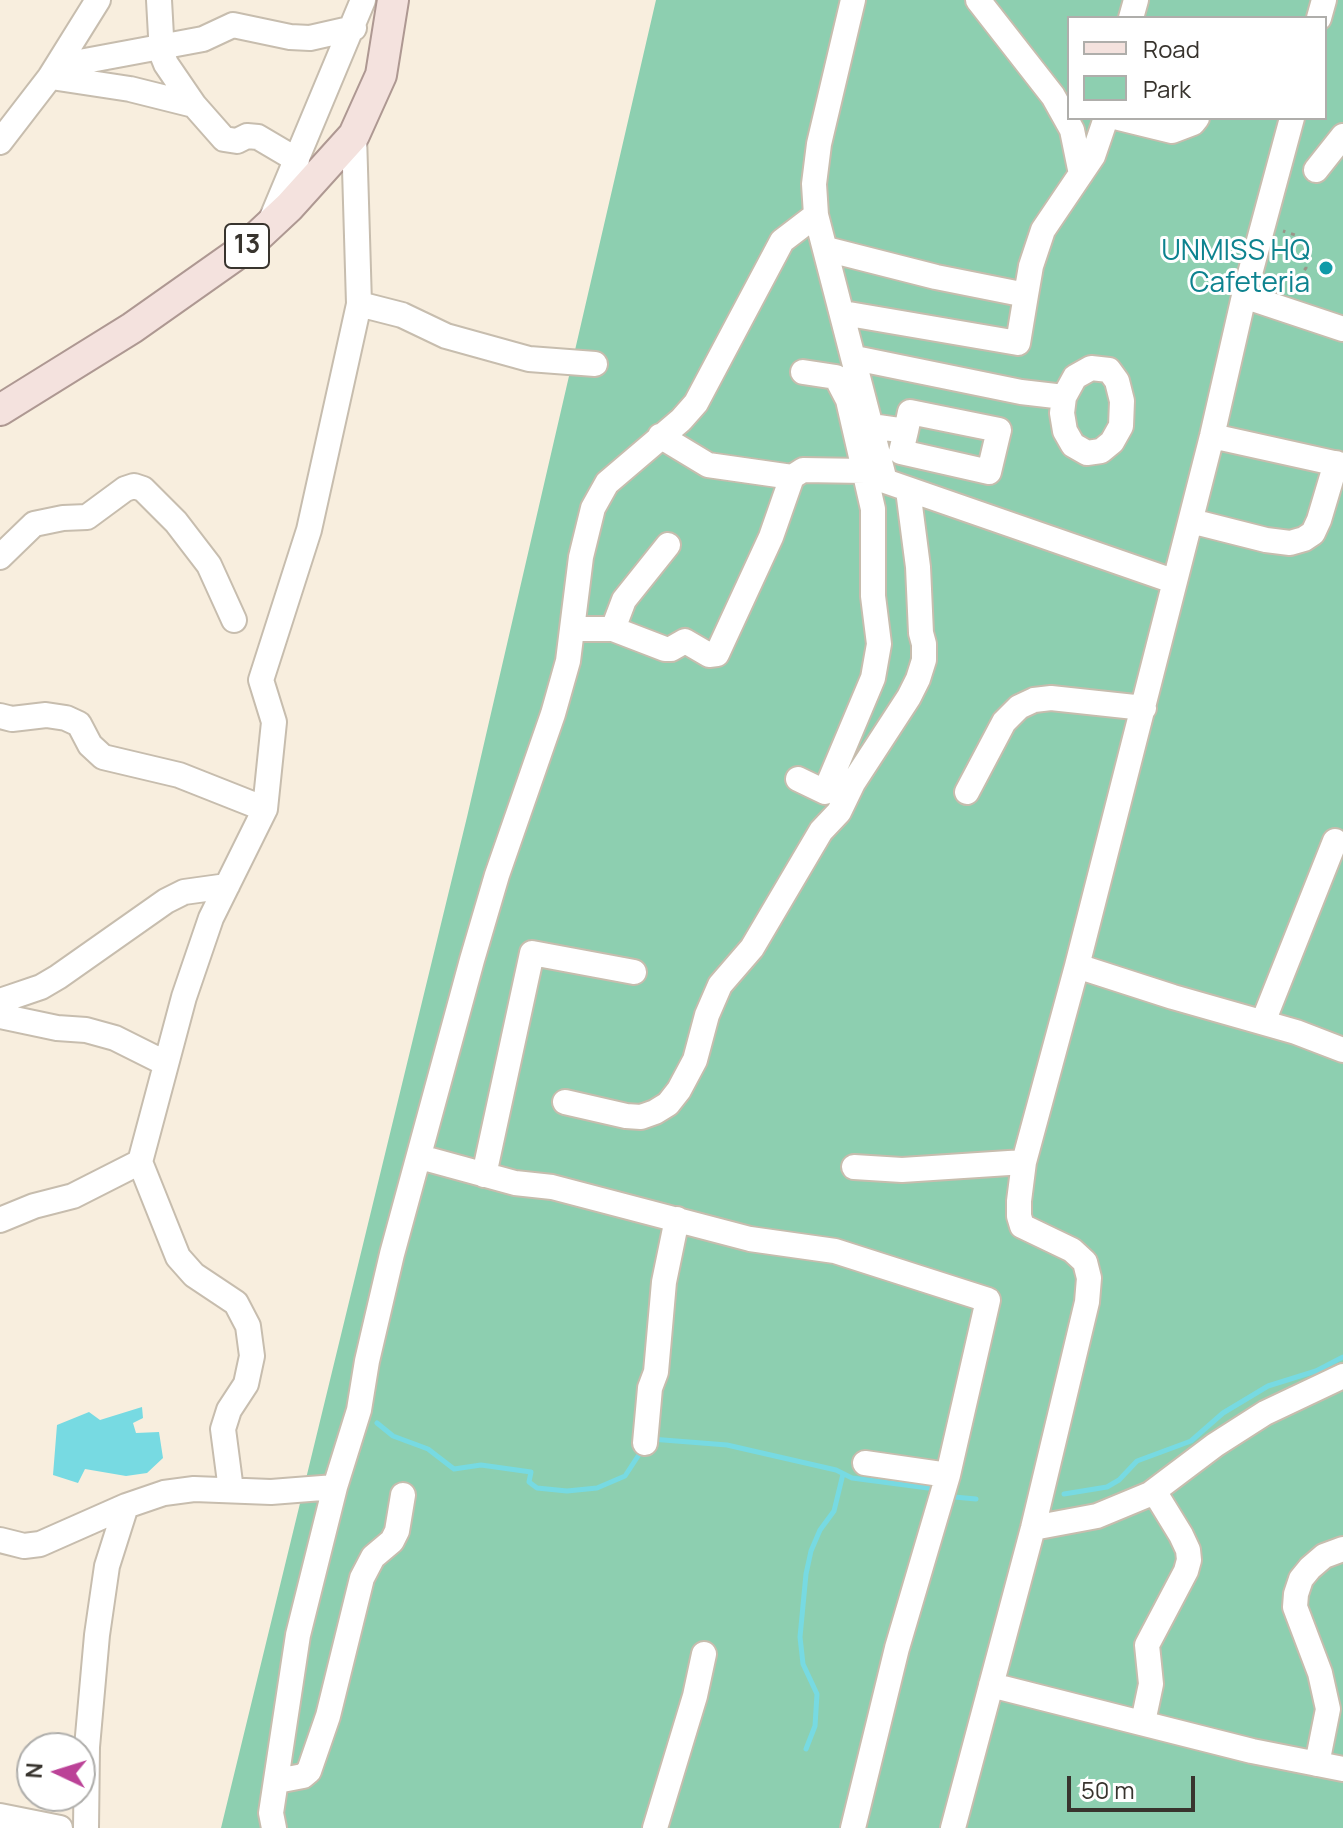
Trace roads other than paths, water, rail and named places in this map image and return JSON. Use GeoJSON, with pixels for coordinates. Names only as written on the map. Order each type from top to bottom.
{"type":"FeatureCollection","features":[{"type":"Feature","properties":{"kind":"main road","name":"13"},"geometry":{"type":"LineString","coordinates":[[0,410],[132,328],[244,249],[289,207],[354,135],[381,75],[393,0]]}},
{"type":"Feature","properties":{"kind":"street"},"geometry":{"type":"LineString","coordinates":[[0,142],[50,77],[98,0]]}},
{"type":"Feature","properties":{"kind":"street"},"geometry":{"type":"LineString","coordinates":[[159,0],[161,46],[166,64],[194,105],[224,139],[237,141],[247,136],[258,137],[297,160]]}},
{"type":"Feature","properties":{"kind":"street"},"geometry":{"type":"LineString","coordinates":[[269,226],[354,28],[363,0]]}},
{"type":"Feature","properties":{"kind":"street"},"geometry":{"type":"LineString","coordinates":[[798,779],[825,792],[878,663],[878,629],[873,596],[871,426],[816,215],[814,184],[819,144],[853,0]]}},
{"type":"Feature","properties":{"kind":"street"},"geometry":{"type":"LineString","coordinates":[[978,0],[1053,96],[1072,130],[1081,174]]}},
{"type":"Feature","properties":{"kind":"street"},"geometry":{"type":"LineString","coordinates":[[50,77],[85,61],[203,39],[233,25],[310,38],[354,28]]}},
{"type":"Feature","properties":{"kind":"street"},"geometry":{"type":"LineString","coordinates":[[50,77],[130,89],[194,105]]}},
{"type":"Feature","properties":{"kind":"street"},"geometry":{"type":"LineString","coordinates":[[843,313],[1018,343],[1031,266],[1043,230],[1093,156],[1105,120]]}},
{"type":"Feature","properties":{"kind":"street"},"geometry":{"type":"LineString","coordinates":[[1127,120],[1172,131],[1195,120]]}},
{"type":"Feature","properties":{"kind":"street"},"geometry":{"type":"LineString","coordinates":[[953,1828],[1033,1528],[1087,1302],[1089,1278],[1085,1262],[1072,1250],[1022,1226],[1019,1201],[1024,1162],[1144,708],[1173,581],[1191,521],[1262,227],[1291,120]]}},
{"type":"Feature","properties":{"kind":"street"},"geometry":{"type":"LineString","coordinates":[[231,1490],[223,1429],[229,1410],[246,1384],[252,1356],[248,1326],[236,1303],[194,1275],[178,1257],[140,1162],[184,997],[211,918],[265,809],[274,722],[261,680],[309,530],[359,304],[354,135]]}},
{"type":"Feature","properties":{"kind":"street"},"geometry":{"type":"LineString","coordinates":[[1316,170],[1343,136]]}},
{"type":"Feature","properties":{"kind":"street"},"geometry":{"type":"LineString","coordinates":[[274,1828],[271,1813],[298,1635],[335,1487],[359,1410],[389,1267],[497,875],[553,714],[568,661],[581,557],[593,508],[607,483],[681,420],[696,403],[782,241],[816,215]]}},
{"type":"Feature","properties":{"kind":"street"},"geometry":{"type":"LineString","coordinates":[[826,249],[936,277],[1026,295]]}},
{"type":"Feature","properties":{"kind":"street"},"geometry":{"type":"LineString","coordinates":[[1248,286],[1343,329]]}},
{"type":"Feature","properties":{"kind":"street"},"geometry":{"type":"LineString","coordinates":[[359,304],[402,315],[446,336],[529,359],[595,364]]}},
{"type":"Feature","properties":{"kind":"street"},"geometry":{"type":"LineString","coordinates":[[855,358],[1021,392],[1064,397]]}},
{"type":"Feature","properties":{"kind":"street"},"geometry":{"type":"LineString","coordinates":[[803,372],[836,377],[871,462],[885,481],[1173,581]]}},
{"type":"Feature","properties":{"kind":"street"},"geometry":{"type":"LineString","coordinates":[[871,426],[906,431]]}},
{"type":"Feature","properties":{"kind":"street"},"geometry":{"type":"LineString","coordinates":[[660,436],[708,465],[792,477]]}},
{"type":"Feature","properties":{"kind":"street"},"geometry":{"type":"LineString","coordinates":[[1191,521],[1266,540],[1290,543],[1304,539],[1313,533],[1339,464],[1212,436]]}},
{"type":"Feature","properties":{"kind":"street"},"geometry":{"type":"LineString","coordinates":[[574,629],[613,629],[665,649],[685,641],[709,655],[719,652],[771,537],[792,477],[803,470],[871,462]]}},
{"type":"Feature","properties":{"kind":"street"},"geometry":{"type":"LineString","coordinates":[[0,557],[34,524],[87,517],[125,489],[134,486],[143,489],[176,522],[209,565],[234,620]]}},
{"type":"Feature","properties":{"kind":"street"},"geometry":{"type":"LineString","coordinates":[[565,1102],[641,1117],[655,1112],[673,1097],[695,1060],[707,1015],[720,985],[752,948],[821,831],[839,812],[853,783],[909,697],[924,660],[924,644],[908,490]]}},
{"type":"Feature","properties":{"kind":"street"},"geometry":{"type":"LineString","coordinates":[[613,629],[624,600],[668,545]]}},
{"type":"Feature","properties":{"kind":"street"},"geometry":{"type":"LineString","coordinates":[[967,792],[1004,722],[1019,707],[1034,700],[1051,698],[1144,708]]}},
{"type":"Feature","properties":{"kind":"street"},"geometry":{"type":"LineString","coordinates":[[0,716],[12,719],[46,715],[66,718],[79,724],[90,745],[103,757],[179,775],[265,809]]}},
{"type":"Feature","properties":{"kind":"street"},"geometry":{"type":"LineString","coordinates":[[1263,1022],[1335,841]]}},
{"type":"Feature","properties":{"kind":"street"},"geometry":{"type":"LineString","coordinates":[[0,1001],[41,987],[58,977],[166,901],[184,892],[227,886]]}},
{"type":"Feature","properties":{"kind":"street"},"geometry":{"type":"LineString","coordinates":[[484,1175],[532,953],[634,972]]}},
{"type":"Feature","properties":{"kind":"street"},"geometry":{"type":"LineString","coordinates":[[1077,966],[1263,1022],[1343,1050]]}},
{"type":"Feature","properties":{"kind":"street"},"geometry":{"type":"LineString","coordinates":[[0,1016],[57,1028],[86,1030],[115,1038],[163,1062]]}},
{"type":"Feature","properties":{"kind":"street"},"geometry":{"type":"LineString","coordinates":[[420,1157],[515,1183],[552,1187],[750,1239],[835,1251],[988,1300],[948,1475],[897,1648],[853,1828]]}},
{"type":"Feature","properties":{"kind":"street"},"geometry":{"type":"LineString","coordinates":[[0,1220],[34,1206],[73,1196],[140,1162]]}},
{"type":"Feature","properties":{"kind":"street"},"geometry":{"type":"LineString","coordinates":[[854,1167],[902,1170],[1024,1162]]}},
{"type":"Feature","properties":{"kind":"street"},"geometry":{"type":"LineString","coordinates":[[645,1443],[650,1388],[656,1372],[659,1347],[664,1282],[677,1219]]}},
{"type":"Feature","properties":{"kind":"street"},"geometry":{"type":"LineString","coordinates":[[1033,1528],[1097,1516],[1154,1491],[1215,1445],[1265,1413],[1343,1376]]}},
{"type":"Feature","properties":{"kind":"street"},"geometry":{"type":"LineString","coordinates":[[865,1463],[948,1475]]}},
{"type":"Feature","properties":{"kind":"street"},"geometry":{"type":"LineString","coordinates":[[0,1540],[24,1546],[40,1544],[126,1506],[164,1493],[194,1489],[271,1492],[335,1487]]}},
{"type":"Feature","properties":{"kind":"street"},"geometry":{"type":"LineString","coordinates":[[1143,1722],[1151,1684],[1147,1645],[1189,1560],[1181,1535],[1154,1491]]}},
{"type":"Feature","properties":{"kind":"street"},"geometry":{"type":"LineString","coordinates":[[277,1781],[303,1776],[309,1771],[328,1716],[362,1578],[373,1557],[392,1541],[397,1531],[403,1495]]}},
{"type":"Feature","properties":{"kind":"street"},"geometry":{"type":"LineString","coordinates":[[86,1828],[87,1747],[97,1635],[107,1566],[126,1506]]}},
{"type":"Feature","properties":{"kind":"street"},"geometry":{"type":"LineString","coordinates":[[1317,1764],[1336,1704],[1320,1673],[1295,1607],[1296,1594],[1301,1579],[1310,1568],[1324,1556],[1343,1549]]}},
{"type":"Feature","properties":{"kind":"street"},"geometry":{"type":"LineString","coordinates":[[655,1828],[695,1696],[704,1654]]}},
{"type":"Feature","properties":{"kind":"street"},"geometry":{"type":"LineString","coordinates":[[991,1685],[1252,1751],[1343,1769]]}},
{"type":"Feature","properties":{"kind":"street"},"geometry":{"type":"LineString","coordinates":[[0,1816],[55,1827]]}},
{"type":"Feature","properties":{"kind":"water"},"geometry":{"type":"Polygon","coordinates":[[[142,1407],[143,1418],[133,1423],[136,1433],[159,1432],[163,1458],[147,1473],[126,1476],[85,1469],[78,1483],[53,1475],[57,1425],[89,1412],[100,1420],[142,1407]]]}},
{"type":"Feature","properties":{"kind":"waterway"},"geometry":{"type":"LineString","coordinates":[[1064,1494],[1107,1487],[1119,1480],[1137,1461],[1191,1441],[1223,1413],[1268,1386],[1316,1371],[1343,1357]]}},
{"type":"Feature","properties":{"kind":"waterway"},"geometry":{"type":"LineString","coordinates":[[377,1423],[393,1436],[428,1449],[454,1469],[481,1465],[531,1472],[529,1482],[537,1488],[567,1491],[597,1488],[625,1476],[642,1450]]}},
{"type":"Feature","properties":{"kind":"waterway"},"geometry":{"type":"LineString","coordinates":[[651,1439],[727,1445],[836,1470],[852,1478],[928,1488]]}},
{"type":"Feature","properties":{"kind":"waterway"},"geometry":{"type":"LineString","coordinates":[[806,1749],[815,1726],[817,1694],[803,1664],[800,1637],[806,1574],[820,1530],[834,1511],[843,1474]]}},
{"type":"Feature","properties":{"kind":"waterway"},"geometry":{"type":"LineString","coordinates":[[954,1497],[976,1499]]}},
{"type":"Feature","properties":{"kind":"place","name":"UNMISS HQ Cafeteria"},"geometry":{"type":"Point","coordinates":[1326,268]}}]}
